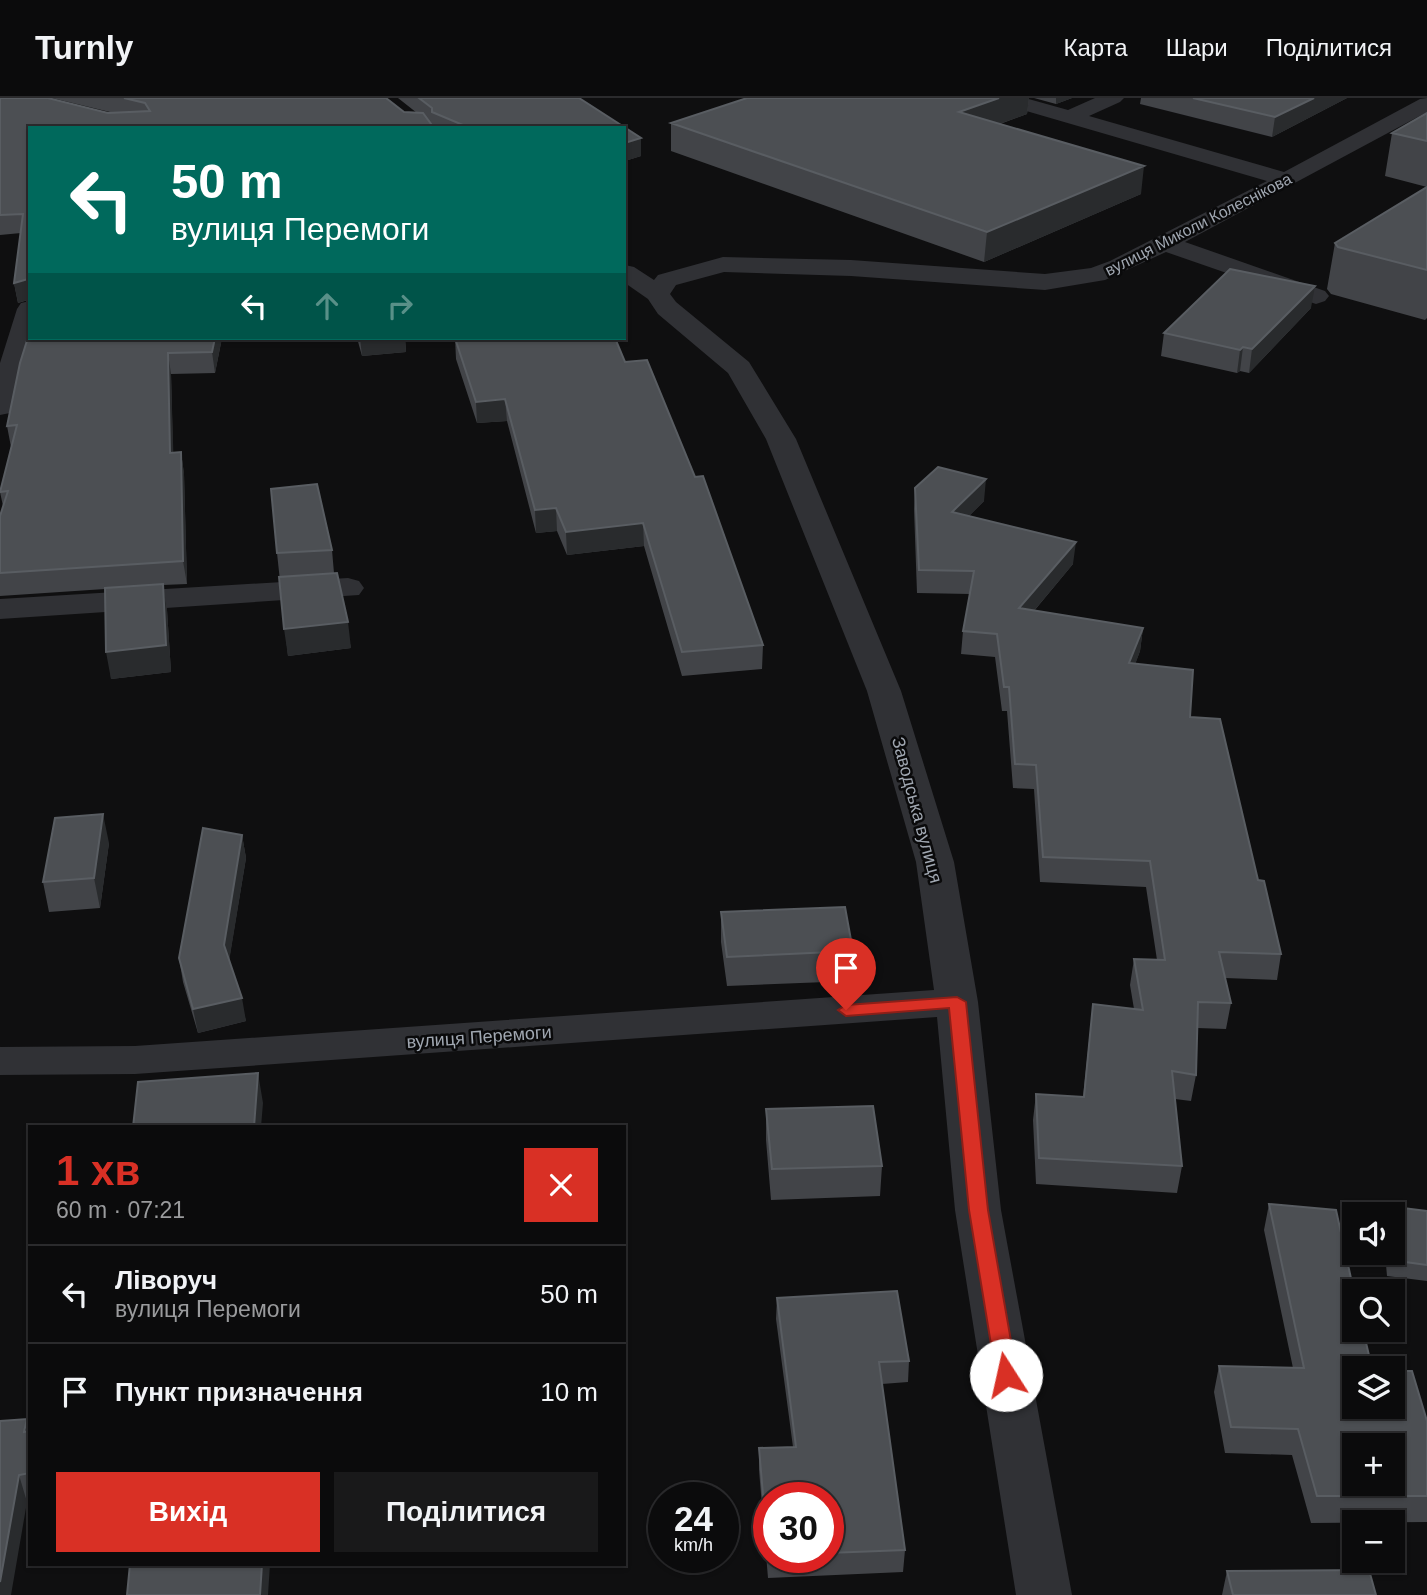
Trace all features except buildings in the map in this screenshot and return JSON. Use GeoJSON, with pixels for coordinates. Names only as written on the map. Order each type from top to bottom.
{"type":"FeatureCollection","features":[{"type":"Feature","properties":{"kind":"street"},"geometry":{"type":"LineString","coordinates":[[1002,98],[1287,180]]}},
{"type":"Feature","properties":{"kind":"street"},"geometry":{"type":"LineString","coordinates":[[1068,118],[1113,98]]}},
{"type":"Feature","properties":{"kind":"street","name":"вулиця Миколи Колеснікова"},"geometry":{"type":"LineString","coordinates":[[641,266],[851,268],[1045,282],[1096,275],[1166,243],[1426,104]]}},
{"type":"Feature","properties":{"kind":"street"},"geometry":{"type":"LineString","coordinates":[[1166,243],[1317,296]]}},
{"type":"Feature","properties":{"kind":"street"},"geometry":{"type":"LineString","coordinates":[[641,266],[667,280],[712,266]]}},
{"type":"Feature","properties":{"kind":"street","name":"Заводська вулиця"},"geometry":{"type":"LineString","coordinates":[[641,266],[667,308],[739,368],[781,439],[884,691],[935,862],[957,1002],[978,1210],[1044,1595]]}},
{"type":"Feature","properties":{"kind":"street"},"geometry":{"type":"LineString","coordinates":[[0,407],[23,301]]}},
{"type":"Feature","properties":{"kind":"street"},"geometry":{"type":"LineString","coordinates":[[0,609],[348,588]]}},
{"type":"Feature","properties":{"kind":"street","name":"вулиця Перемоги"},"geometry":{"type":"LineString","coordinates":[[0,1061],[135,1060],[957,1002]]}},
{"type":"Feature","properties":{"kind":"route"},"geometry":{"type":"LineString","coordinates":[[846,1010],[957,1002],[978,1210],[1006,1375]]}}]}
